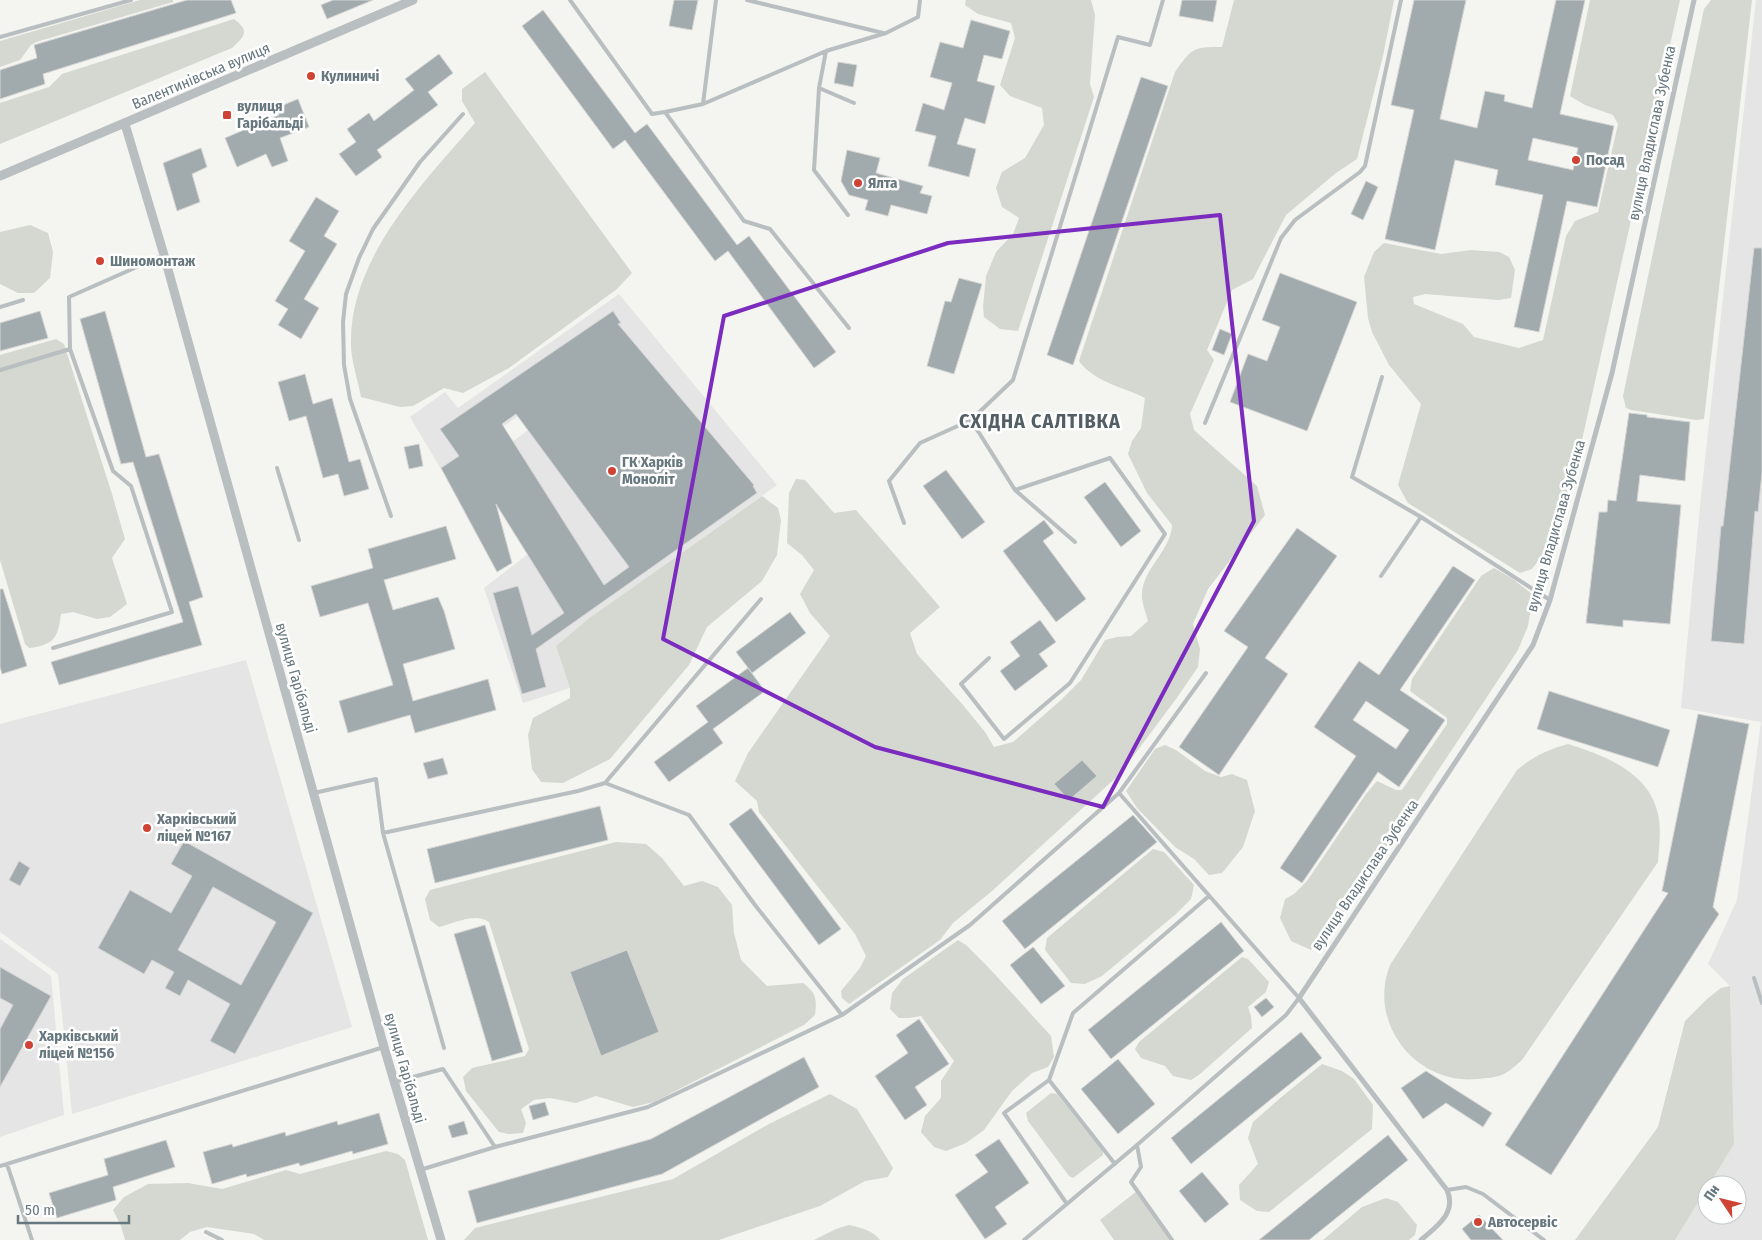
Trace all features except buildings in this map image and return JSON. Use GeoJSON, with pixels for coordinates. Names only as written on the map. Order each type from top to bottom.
{"type":"FeatureCollection","features":[{"type":"Feature","properties":{"kind":"street","name":"Валентинівська вулиця"},"geometry":{"type":"LineString","coordinates":[[0,176],[413,0]]}},
{"type":"Feature","properties":{"kind":"street","name":"вулиця Владислава Зубенка"},"geometry":{"type":"LineString","coordinates":[[1299,998],[1533,645],[1550,600],[1612,373],[1694,0]]}},
{"type":"Feature","properties":{"kind":"street","name":"вулиця Гарібальді"},"geometry":{"type":"LineString","coordinates":[[124,124],[164,255],[384,1047],[440,1240]]}},
{"type":"Feature","properties":{"kind":"street"},"geometry":{"type":"LineString","coordinates":[[1299,998],[1447,1190],[1450,1200],[1449,1210],[1440,1224],[1421,1240]]}},
{"type":"Feature","properties":{"kind":"lane"},"geometry":{"type":"LineString","coordinates":[[0,37],[131,0]]}},
{"type":"Feature","properties":{"kind":"lane"},"geometry":{"type":"LineString","coordinates":[[570,0],[652,114],[703,104],[826,51],[886,33],[918,17],[920,0]]}},
{"type":"Feature","properties":{"kind":"lane"},"geometry":{"type":"LineString","coordinates":[[703,104],[716,0]]}},
{"type":"Feature","properties":{"kind":"lane"},"geometry":{"type":"LineString","coordinates":[[747,0],[886,33]]}},
{"type":"Feature","properties":{"kind":"lane"},"geometry":{"type":"LineString","coordinates":[[904,523],[889,481],[920,443],[971,420],[1013,380],[1118,37],[1150,45],[1163,0]]}},
{"type":"Feature","properties":{"kind":"lane"},"geometry":{"type":"LineString","coordinates":[[1205,423],[1281,238],[1295,220],[1366,166],[1401,0]]}},
{"type":"Feature","properties":{"kind":"lane"},"geometry":{"type":"LineString","coordinates":[[826,51],[818,88],[814,170],[848,215]]}},
{"type":"Feature","properties":{"kind":"lane"},"geometry":{"type":"LineString","coordinates":[[818,88],[854,103]]}},
{"type":"Feature","properties":{"kind":"lane"},"geometry":{"type":"LineString","coordinates":[[665,112],[744,221],[770,228],[849,328]]}},
{"type":"Feature","properties":{"kind":"lane"},"geometry":{"type":"LineString","coordinates":[[391,516],[350,399],[344,365],[343,322],[346,294],[359,258],[373,229],[420,162],[462,114]]}},
{"type":"Feature","properties":{"kind":"lane"},"geometry":{"type":"LineString","coordinates":[[53,648],[172,612],[131,486],[113,471],[70,349],[69,297],[164,255]]}},
{"type":"Feature","properties":{"kind":"lane"},"geometry":{"type":"LineString","coordinates":[[0,307],[23,300]]}},
{"type":"Feature","properties":{"kind":"lane"},"geometry":{"type":"LineString","coordinates":[[0,370],[70,349]]}},
{"type":"Feature","properties":{"kind":"lane"},"geometry":{"type":"LineString","coordinates":[[1382,377],[1352,477],[1421,517],[1550,600]]}},
{"type":"Feature","properties":{"kind":"lane"},"geometry":{"type":"LineString","coordinates":[[971,420],[1015,490],[1075,542]]}},
{"type":"Feature","properties":{"kind":"lane"},"geometry":{"type":"LineString","coordinates":[[989,658],[961,684],[1004,739],[1070,683],[1165,534],[1110,458],[1015,490]]}},
{"type":"Feature","properties":{"kind":"lane"},"geometry":{"type":"LineString","coordinates":[[277,468],[299,540]]}},
{"type":"Feature","properties":{"kind":"lane"},"geometry":{"type":"LineString","coordinates":[[1381,576],[1421,517]]}},
{"type":"Feature","properties":{"kind":"lane"},"geometry":{"type":"LineString","coordinates":[[383,833],[578,791],[605,783],[761,599]]}},
{"type":"Feature","properties":{"kind":"lane"},"geometry":{"type":"LineString","coordinates":[[420,1170],[495,1147],[648,1108],[842,1015],[970,925],[1119,793],[1206,673]]}},
{"type":"Feature","properties":{"kind":"lane"},"geometry":{"type":"LineString","coordinates":[[314,793],[376,780],[383,833],[444,1048]]}},
{"type":"Feature","properties":{"kind":"lane"},"geometry":{"type":"LineString","coordinates":[[605,783],[689,815],[755,905],[842,1015]]}},
{"type":"Feature","properties":{"kind":"lane"},"geometry":{"type":"LineString","coordinates":[[1024,1240],[1115,1164],[1286,1015],[1299,998],[1119,793]]}},
{"type":"Feature","properties":{"kind":"lane"},"geometry":{"type":"LineString","coordinates":[[1067,1204],[1004,1113],[1049,1080],[1073,1012],[1209,896]]}},
{"type":"Feature","properties":{"kind":"lane"},"geometry":{"type":"LineString","coordinates":[[1754,978],[1762,1002]]}},
{"type":"Feature","properties":{"kind":"lane"},"geometry":{"type":"LineString","coordinates":[[0,1166],[384,1047]]}},
{"type":"Feature","properties":{"kind":"lane"},"geometry":{"type":"LineString","coordinates":[[394,1082],[443,1069],[495,1147]]}},
{"type":"Feature","properties":{"kind":"lane"},"geometry":{"type":"LineString","coordinates":[[1049,1080],[1115,1164]]}},
{"type":"Feature","properties":{"kind":"lane"},"geometry":{"type":"LineString","coordinates":[[1137,1145],[1141,1168],[1131,1182],[1172,1240]]}},
{"type":"Feature","properties":{"kind":"lane"},"geometry":{"type":"LineString","coordinates":[[6,1164],[32,1240]]}},
{"type":"Feature","properties":{"kind":"lane"},"geometry":{"type":"LineString","coordinates":[[1447,1190],[1466,1187],[1483,1194],[1544,1240]]}},
{"type":"Feature","properties":{"kind":"lane"},"geometry":{"type":"LineString","coordinates":[[206,1232],[222,1240]]}},
{"type":"Feature","properties":{"kind":"highlighted area"},"geometry":{"type":"Polygon","coordinates":[[[1220,215],[1254,521],[1103,807],[875,747],[663,639],[724,316],[948,243],[1220,215]]]}},
{"type":"Feature","properties":{"kind":"shaded area"},"geometry":{"type":"Polygon","coordinates":[[[140,0],[173,0],[173,2],[36,42],[31,45],[20,60],[0,67],[0,41],[140,0]]]}},
{"type":"Feature","properties":{"kind":"shaded area"},"geometry":{"type":"Polygon","coordinates":[[[966,0],[1091,0],[1095,15],[1090,84],[1094,97],[1018,331],[1000,329],[984,317],[986,276],[996,252],[1013,234],[1019,218],[1002,207],[996,188],[1002,172],[1025,158],[1044,125],[1042,108],[1010,96],[1000,85],[1015,38],[1011,23],[978,14],[965,5],[966,0]]]}},
{"type":"Feature","properties":{"kind":"shaded area"},"geometry":{"type":"Polygon","coordinates":[[[1234,0],[1394,0],[1383,56],[1357,159],[1336,173],[1286,215],[1253,279],[1232,290],[1207,350],[1214,360],[1190,414],[1194,430],[1257,486],[1265,515],[1208,589],[1193,624],[1200,649],[1198,667],[1120,774],[992,891],[953,923],[940,940],[849,1004],[842,998],[841,991],[860,968],[866,956],[855,934],[759,812],[757,801],[735,781],[748,753],[830,636],[810,613],[800,594],[814,570],[802,555],[787,543],[789,493],[796,479],[805,480],[834,513],[856,510],[940,607],[910,633],[917,654],[963,705],[985,732],[994,747],[1013,742],[1061,700],[1081,680],[1105,640],[1131,636],[1148,621],[1142,601],[1143,588],[1150,570],[1167,544],[1172,525],[1147,493],[1128,454],[1132,441],[1141,428],[1145,398],[1101,379],[1085,368],[1079,361],[1175,72],[1185,58],[1194,51],[1222,47],[1234,0]]]}},
{"type":"Feature","properties":{"kind":"shaded area"},"geometry":{"type":"Polygon","coordinates":[[[1590,0],[1680,0],[1576,467],[1548,548],[1532,569],[1520,573],[1408,503],[1398,485],[1421,404],[1389,365],[1372,332],[1368,318],[1364,277],[1374,252],[1384,243],[1441,254],[1471,250],[1499,252],[1509,257],[1515,270],[1511,298],[1499,300],[1425,294],[1413,297],[1414,304],[1463,324],[1474,337],[1519,348],[1543,340],[1566,236],[1575,221],[1598,212],[1618,124],[1613,115],[1585,105],[1570,96],[1590,0]]]}},
{"type":"Feature","properties":{"kind":"shaded area"},"geometry":{"type":"Polygon","coordinates":[[[1711,0],[1752,0],[1704,419],[1696,420],[1631,410],[1626,408],[1623,396],[1704,9],[1711,0]]]}},
{"type":"Feature","properties":{"kind":"shaded area"},"geometry":{"type":"Polygon","coordinates":[[[1756,0],[1762,0],[1762,1240],[1675,1240],[1697,1204],[1697,1225],[1747,1225],[1747,1175],[1715,1175],[1734,1144],[1730,986],[1708,964],[1737,900],[1761,722],[1681,708],[1701,496],[1756,0]]]}},
{"type":"Feature","properties":{"kind":"shaded area"},"geometry":{"type":"Polygon","coordinates":[[[234,19],[244,30],[244,34],[232,48],[0,144],[0,103],[49,87],[62,74],[234,19]]]}},
{"type":"Feature","properties":{"kind":"shaded area"},"geometry":{"type":"Polygon","coordinates":[[[485,72],[632,273],[617,289],[509,368],[463,393],[444,388],[413,406],[400,407],[361,397],[353,364],[351,344],[354,313],[362,282],[393,224],[412,197],[475,123],[462,101],[462,89],[485,72]]]}},
{"type":"Feature","properties":{"kind":"shaded area"},"geometry":{"type":"Polygon","coordinates":[[[30,225],[48,233],[53,252],[50,278],[34,293],[18,293],[0,284],[0,232],[30,225]]]}},
{"type":"Feature","properties":{"kind":"shaded area"},"geometry":{"type":"Polygon","coordinates":[[[619,294],[777,485],[588,619],[556,646],[570,688],[523,703],[484,588],[537,547],[482,465],[528,430],[584,371],[441,469],[410,417],[445,392],[458,408],[619,294]]]}},
{"type":"Feature","properties":{"kind":"shaded area"},"geometry":{"type":"Polygon","coordinates":[[[56,339],[64,344],[125,539],[112,558],[127,604],[110,617],[97,619],[73,612],[61,614],[58,629],[53,639],[44,645],[29,648],[25,644],[0,560],[0,355],[56,339]]]}},
{"type":"Feature","properties":{"kind":"shaded area"},"geometry":{"type":"Polygon","coordinates":[[[762,496],[778,508],[781,520],[777,555],[762,581],[707,627],[689,665],[610,759],[563,783],[541,782],[532,769],[528,735],[533,718],[570,698],[570,688],[556,646],[588,619],[762,496]]]}},
{"type":"Feature","properties":{"kind":"shaded area"},"geometry":{"type":"Polygon","coordinates":[[[1494,568],[1513,579],[1533,595],[1528,626],[1518,650],[1349,905],[1323,939],[1311,950],[1291,941],[1280,918],[1285,899],[1294,894],[1307,881],[1366,794],[1377,781],[1396,790],[1402,790],[1447,724],[1447,718],[1410,691],[1412,679],[1481,576],[1494,568]]]}},
{"type":"Feature","properties":{"kind":"shaded area","name":"Харківський ліцей №167"},"geometry":{"type":"Polygon","coordinates":[[[246,660],[352,1027],[72,1114],[58,974],[0,932],[0,724],[246,660]]]}},
{"type":"Feature","properties":{"kind":"shaded area"},"geometry":{"type":"Polygon","coordinates":[[[1568,744],[1612,761],[1637,778],[1647,790],[1655,803],[1659,819],[1658,862],[1522,1060],[1506,1073],[1491,1078],[1455,1078],[1434,1072],[1417,1061],[1402,1046],[1391,1028],[1385,1008],[1385,987],[1390,965],[1517,770],[1541,754],[1568,744]]]}},
{"type":"Feature","properties":{"kind":"shaded area"},"geometry":{"type":"Polygon","coordinates":[[[1165,745],[1176,750],[1205,771],[1221,777],[1232,774],[1247,780],[1255,811],[1243,847],[1222,873],[1209,875],[1194,859],[1175,847],[1137,808],[1126,791],[1155,749],[1165,745]]]}},
{"type":"Feature","properties":{"kind":"shaded area"},"geometry":{"type":"Polygon","coordinates":[[[616,842],[646,844],[662,858],[684,886],[702,881],[718,887],[732,905],[734,933],[741,960],[767,986],[803,983],[815,996],[815,1015],[804,1025],[654,1102],[633,1107],[596,1096],[576,1103],[550,1098],[534,1100],[521,1109],[526,1123],[523,1133],[509,1134],[499,1132],[466,1091],[463,1077],[472,1068],[525,1056],[529,1049],[489,922],[484,919],[471,918],[439,927],[430,920],[425,899],[430,890],[616,842]]]}},
{"type":"Feature","properties":{"kind":"shaded area"},"geometry":{"type":"Polygon","coordinates":[[[1153,849],[1164,852],[1194,885],[1191,899],[1176,914],[1102,976],[1085,984],[1071,983],[1045,950],[1047,938],[1153,849]]]}},
{"type":"Feature","properties":{"kind":"shaded area","name":"Харківський ліцей №156"},"geometry":{"type":"Polygon","coordinates":[[[0,939],[51,976],[64,1115],[0,1137],[0,939]]]}},
{"type":"Feature","properties":{"kind":"shaded area"},"geometry":{"type":"Polygon","coordinates":[[[958,940],[966,945],[989,968],[1051,1036],[1054,1057],[1048,1067],[1032,1073],[1012,1091],[984,1130],[966,1143],[946,1151],[934,1147],[921,1132],[925,1116],[941,1098],[941,1081],[954,1061],[921,1016],[899,1018],[890,1009],[892,993],[903,979],[958,940]]]}},
{"type":"Feature","properties":{"kind":"shaded area"},"geometry":{"type":"Polygon","coordinates":[[[1242,957],[1248,959],[1269,982],[1266,992],[1248,1007],[1252,1028],[1191,1080],[1173,1076],[1165,1066],[1141,1058],[1135,1049],[1139,1042],[1242,957]]]}},
{"type":"Feature","properties":{"kind":"shaded area"},"geometry":{"type":"Polygon","coordinates":[[[1730,986],[1734,1144],[1715,1175],[1697,1175],[1697,1204],[1675,1240],[1575,1240],[1658,1127],[1685,1021],[1721,988],[1730,986]]]}},
{"type":"Feature","properties":{"kind":"shaded area"},"geometry":{"type":"Polygon","coordinates":[[[1322,1064],[1342,1071],[1354,1079],[1373,1105],[1372,1129],[1269,1212],[1257,1211],[1240,1200],[1239,1185],[1258,1164],[1248,1138],[1253,1122],[1322,1064]]]}},
{"type":"Feature","properties":{"kind":"shaded area"},"geometry":{"type":"Polygon","coordinates":[[[1051,1093],[1057,1094],[1103,1151],[1103,1155],[1073,1178],[1069,1176],[1028,1121],[1026,1113],[1051,1093]]]}},
{"type":"Feature","properties":{"kind":"shaded area"},"geometry":{"type":"Polygon","coordinates":[[[830,1094],[857,1109],[893,1168],[888,1177],[865,1181],[820,1206],[719,1240],[464,1240],[475,1228],[673,1179],[769,1124],[830,1094]]]}},
{"type":"Feature","properties":{"kind":"shaded area"},"geometry":{"type":"Polygon","coordinates":[[[386,1151],[398,1154],[405,1160],[428,1240],[264,1240],[254,1234],[207,1227],[190,1232],[180,1240],[125,1240],[113,1210],[124,1197],[148,1184],[188,1183],[222,1189],[286,1170],[300,1174],[386,1151]]]}},
{"type":"Feature","properties":{"kind":"shaded area"},"geometry":{"type":"Polygon","coordinates":[[[1137,1191],[1172,1240],[1114,1240],[1100,1220],[1137,1191]]]}},
{"type":"Feature","properties":{"kind":"shaded area"},"geometry":{"type":"Polygon","coordinates":[[[1386,1198],[1398,1202],[1417,1225],[1415,1235],[1409,1240],[1323,1240],[1362,1207],[1386,1198]]]}},
{"type":"Feature","properties":{"kind":"shaded area"},"geometry":{"type":"Polygon","coordinates":[[[849,1225],[862,1228],[880,1240],[814,1240],[836,1229],[849,1225]]]}},
{"type":"Feature","properties":{"kind":"place","name":"Кулиничі"},"geometry":{"type":"Point","coordinates":[311,76]}},
{"type":"Feature","properties":{"kind":"place","name":"вулиця Гарібальді"},"geometry":{"type":"Point","coordinates":[227,115]}},
{"type":"Feature","properties":{"kind":"place","name":"Посад"},"geometry":{"type":"Point","coordinates":[1576,160]}},
{"type":"Feature","properties":{"kind":"place","name":"Ялта"},"geometry":{"type":"Point","coordinates":[858,183]}},
{"type":"Feature","properties":{"kind":"place","name":"Шиномонтаж"},"geometry":{"type":"Point","coordinates":[100,261]}},
{"type":"Feature","properties":{"kind":"place","name":"ГК Харків Моноліт"},"geometry":{"type":"Point","coordinates":[612,471]}},
{"type":"Feature","properties":{"kind":"place","name":"Харківський ліцей №167"},"geometry":{"type":"Point","coordinates":[147,828]}},
{"type":"Feature","properties":{"kind":"place","name":"Харківський ліцей №156"},"geometry":{"type":"Point","coordinates":[29,1045]}},
{"type":"Feature","properties":{"kind":"place","name":"Автосервіс"},"geometry":{"type":"Point","coordinates":[1478,1222]}},
{"type":"Feature","properties":{"kind":"district","name":"СХІДНА САЛТІВКА"},"geometry":{"type":"Point","coordinates":[1040,421]}}]}
